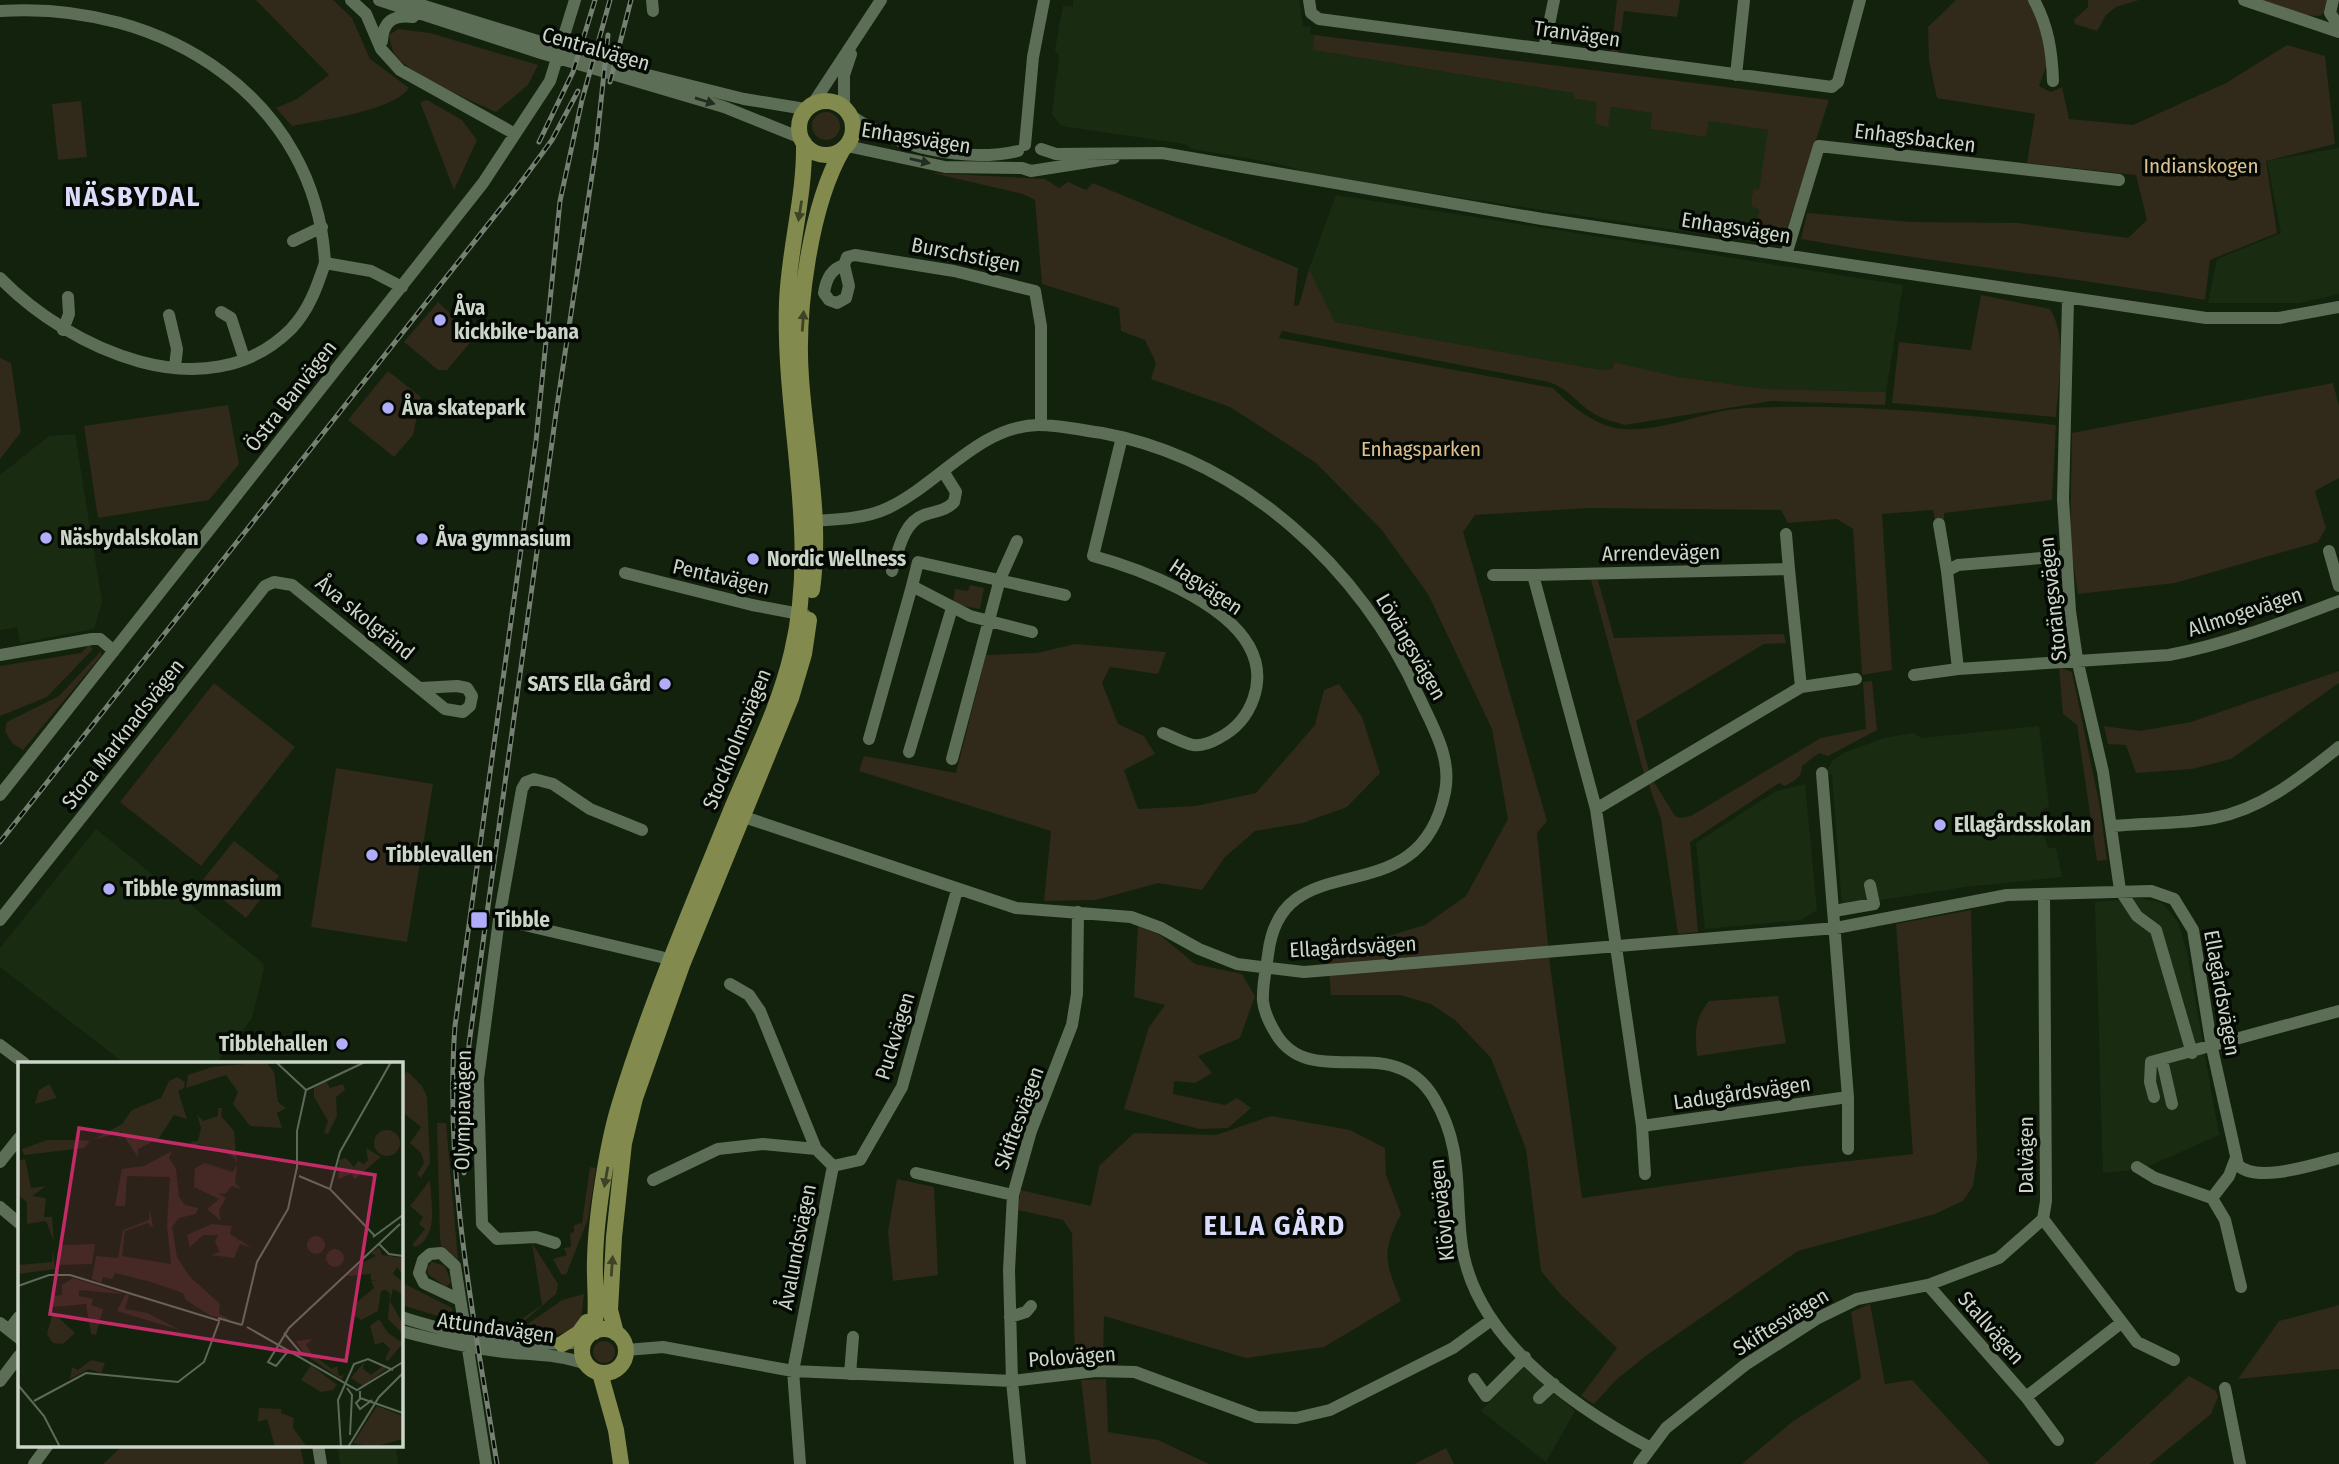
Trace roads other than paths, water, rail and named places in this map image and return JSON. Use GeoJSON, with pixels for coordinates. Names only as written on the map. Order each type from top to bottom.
{"type":"FeatureCollection","features":[{"type":"Feature","properties":{"kind":"main road"},"geometry":{"type":"LineString","coordinates":[[820,101],[836,102],[847,111],[853,130],[845,148],[822,154],[803,141],[800,122],[808,107],[820,101]]}},
{"type":"Feature","properties":{"kind":"main road","name":"Stockholmsvägen"},"geometry":{"type":"LineString","coordinates":[[803,141],[805,178],[787,301],[790,377],[810,521]]}},
{"type":"Feature","properties":{"kind":"main road","name":"Stockholmsvägen"},"geometry":{"type":"LineString","coordinates":[[589,1337],[597,1310],[596,1234],[618,1110],[737,815],[780,695],[804,615],[804,572],[810,521],[801,345],[814,232],[824,185],[845,148]]}},
{"type":"Feature","properties":{"kind":"main road","name":"Stockholmsvägen"},"geometry":{"type":"LineString","coordinates":[[616,1333],[610,1310],[611,1286],[624,1143],[635,1097],[677,963]]}},
{"type":"Feature","properties":{"kind":"main road"},"geometry":{"type":"LineString","coordinates":[[562,1344],[579,1333],[587,1321],[595,1261]]}},
{"type":"Feature","properties":{"kind":"main road"},"geometry":{"type":"LineString","coordinates":[[609,1330],[616,1333],[626,1350],[622,1364],[608,1371],[586,1364],[582,1353],[589,1337],[609,1330]]}},
{"type":"Feature","properties":{"kind":"main road"},"geometry":{"type":"LineString","coordinates":[[608,1371],[621,1464]]}},
{"type":"Feature","properties":{"kind":"street"},"geometry":{"type":"LineString","coordinates":[[351,0],[366,15],[382,49],[400,70],[515,134]]}},
{"type":"Feature","properties":{"kind":"street","name":"Centralvägen"},"geometry":{"type":"LineString","coordinates":[[379,0],[455,13]]}},
{"type":"Feature","properties":{"kind":"street","name":"Centralvägen"},"geometry":{"type":"LineString","coordinates":[[405,0],[455,13],[543,50],[642,78],[724,107],[803,141]]}},
{"type":"Feature","properties":{"kind":"street","name":"Östra Banvägen"},"geometry":{"type":"LineString","coordinates":[[0,795],[483,183],[550,81],[575,0]]}},
{"type":"Feature","properties":{"kind":"street"},"geometry":{"type":"LineString","coordinates":[[808,107],[881,0]]}},
{"type":"Feature","properties":{"kind":"street"},"geometry":{"type":"LineString","coordinates":[[1031,148],[1033,57],[1044,0]]}},
{"type":"Feature","properties":{"kind":"street"},"geometry":{"type":"LineString","coordinates":[[1544,49],[1554,0]]}},
{"type":"Feature","properties":{"kind":"street"},"geometry":{"type":"LineString","coordinates":[[1736,75],[1744,0]]}},
{"type":"Feature","properties":{"kind":"street","name":"Tranvägen"},"geometry":{"type":"LineString","coordinates":[[1310,6],[1319,19],[1832,87],[1838,82],[1860,0]]}},
{"type":"Feature","properties":{"kind":"street"},"geometry":{"type":"LineString","coordinates":[[2034,0],[2043,16],[2052,50],[2053,81]]}},
{"type":"Feature","properties":{"kind":"street"},"geometry":{"type":"LineString","coordinates":[[2244,0],[2339,32]]}},
{"type":"Feature","properties":{"kind":"street"},"geometry":{"type":"LineString","coordinates":[[2333,0],[2330,13],[2339,26]]}},
{"type":"Feature","properties":{"kind":"street"},"geometry":{"type":"LineString","coordinates":[[0,11],[36,3],[74,1]]}},
{"type":"Feature","properties":{"kind":"street"},"geometry":{"type":"LineString","coordinates":[[382,49],[382,28],[391,19],[402,15],[455,13]]}},
{"type":"Feature","properties":{"kind":"street"},"geometry":{"type":"LineString","coordinates":[[0,278],[64,330],[112,354],[175,367],[222,367],[267,348],[291,328],[310,304],[326,263],[318,205],[302,161],[281,122],[247,83],[215,53],[180,31]]}},
{"type":"Feature","properties":{"kind":"street"},"geometry":{"type":"LineString","coordinates":[[847,111],[844,75],[855,41]]}},
{"type":"Feature","properties":{"kind":"street","name":"Centralvägen"},"geometry":{"type":"LineString","coordinates":[[642,78],[744,99],[808,107]]}},
{"type":"Feature","properties":{"kind":"street","name":"Enhagsvägen"},"geometry":{"type":"LineString","coordinates":[[847,111],[893,138],[948,152],[998,155],[1031,148],[1056,154],[1162,153],[1542,219],[2068,300],[2234,320],[2279,318],[2339,307]]}},
{"type":"Feature","properties":{"kind":"street","name":"Enhagsbacken"},"geometry":{"type":"LineString","coordinates":[[1786,255],[1819,146],[2119,180]]}},
{"type":"Feature","properties":{"kind":"street","name":"Enhagsvägen"},"geometry":{"type":"LineString","coordinates":[[845,148],[946,167],[1022,168]]}},
{"type":"Feature","properties":{"kind":"street"},"geometry":{"type":"LineString","coordinates":[[1031,148],[1044,157],[1041,168],[1031,171],[1022,168],[1017,160],[1031,148]]}},
{"type":"Feature","properties":{"kind":"street","name":"Enhagsvägen"},"geometry":{"type":"LineString","coordinates":[[1041,168],[1098,162],[1128,154]]}},
{"type":"Feature","properties":{"kind":"street"},"geometry":{"type":"LineString","coordinates":[[293,241],[321,226]]}},
{"type":"Feature","properties":{"kind":"street","name":"Burschstigen"},"geometry":{"type":"LineString","coordinates":[[844,264],[847,257],[855,255],[898,261],[1024,286],[1035,291],[1041,326],[1041,425]]}},
{"type":"Feature","properties":{"kind":"street"},"geometry":{"type":"LineString","coordinates":[[326,263],[371,271],[402,287]]}},
{"type":"Feature","properties":{"kind":"street"},"geometry":{"type":"LineString","coordinates":[[64,330],[69,314],[68,297]]}},
{"type":"Feature","properties":{"kind":"street","name":"Storängsvägen"},"geometry":{"type":"LineString","coordinates":[[2068,300],[2064,422],[2066,556],[2077,659],[2113,826],[2120,890]]}},
{"type":"Feature","properties":{"kind":"street"},"geometry":{"type":"LineString","coordinates":[[221,312],[231,318],[244,358]]}},
{"type":"Feature","properties":{"kind":"street"},"geometry":{"type":"LineString","coordinates":[[169,315],[177,348],[175,367]]}},
{"type":"Feature","properties":{"kind":"street","name":"Lövängsvägen"},"geometry":{"type":"LineString","coordinates":[[810,521],[874,514],[892,506],[974,448],[1005,433],[1041,425],[1122,437],[1157,446],[1236,487],[1300,532],[1336,568],[1369,610],[1410,676],[1447,766],[1442,806],[1436,825],[1425,841],[1393,866],[1303,893],[1288,902],[1276,918],[1269,939],[1266,970]]}},
{"type":"Feature","properties":{"kind":"street","name":"Hagvägen"},"geometry":{"type":"LineString","coordinates":[[1122,437],[1093,556],[1157,576],[1212,610],[1242,636],[1255,664],[1257,681],[1251,706],[1248,713],[1225,735],[1209,743],[1194,745],[1163,733]]}},
{"type":"Feature","properties":{"kind":"street"},"geometry":{"type":"LineString","coordinates":[[892,571],[905,533],[914,520],[944,510],[954,502],[956,492],[943,471]]}},
{"type":"Feature","properties":{"kind":"street"},"geometry":{"type":"LineString","coordinates":[[1939,524],[1958,669]]}},
{"type":"Feature","properties":{"kind":"street"},"geometry":{"type":"LineString","coordinates":[[1786,534],[1801,687]]}},
{"type":"Feature","properties":{"kind":"street"},"geometry":{"type":"LineString","coordinates":[[952,760],[1000,579],[1017,541]]}},
{"type":"Feature","properties":{"kind":"street"},"geometry":{"type":"LineString","coordinates":[[2329,551],[2339,586]]}},
{"type":"Feature","properties":{"kind":"street"},"geometry":{"type":"LineString","coordinates":[[897,555],[1065,595]]}},
{"type":"Feature","properties":{"kind":"street"},"geometry":{"type":"LineString","coordinates":[[1947,571],[1958,565],[2066,556]]}},
{"type":"Feature","properties":{"kind":"street"},"geometry":{"type":"LineString","coordinates":[[869,739],[918,562]]}},
{"type":"Feature","properties":{"kind":"street","name":"Arrendevägen"},"geometry":{"type":"LineString","coordinates":[[1493,575],[1789,569]]}},
{"type":"Feature","properties":{"kind":"street","name":"Pentavägen"},"geometry":{"type":"LineString","coordinates":[[625,573],[752,605],[804,615]]}},
{"type":"Feature","properties":{"kind":"street"},"geometry":{"type":"LineString","coordinates":[[1533,575],[1596,809],[1642,1126],[1645,1174]]}},
{"type":"Feature","properties":{"kind":"street","name":"Stora Marknadsvägen"},"geometry":{"type":"LineString","coordinates":[[0,920],[257,594],[274,582],[282,582]]}},
{"type":"Feature","properties":{"kind":"street","name":"Åva skolgränd"},"geometry":{"type":"LineString","coordinates":[[282,582],[292,585],[421,688]]}},
{"type":"Feature","properties":{"kind":"street"},"geometry":{"type":"LineString","coordinates":[[912,586],[952,608],[1032,632]]}},
{"type":"Feature","properties":{"kind":"street","name":"Allmogevägen"},"geometry":{"type":"LineString","coordinates":[[1914,675],[2077,659],[2169,655],[2243,637],[2339,601]]}},
{"type":"Feature","properties":{"kind":"street"},"geometry":{"type":"LineString","coordinates":[[909,752],[952,608]]}},
{"type":"Feature","properties":{"kind":"street"},"geometry":{"type":"LineString","coordinates":[[212,626],[224,636]]}},
{"type":"Feature","properties":{"kind":"street"},"geometry":{"type":"LineString","coordinates":[[0,655],[92,639],[100,639],[114,651]]}},
{"type":"Feature","properties":{"kind":"street"},"geometry":{"type":"LineString","coordinates":[[1596,809],[1801,687],[1856,678]]}},
{"type":"Feature","properties":{"kind":"street"},"geometry":{"type":"LineString","coordinates":[[2113,826],[2214,818],[2238,811],[2288,787],[2339,747]]}},
{"type":"Feature","properties":{"kind":"street"},"geometry":{"type":"LineString","coordinates":[[1822,773],[1848,1097],[1848,1149]]}},
{"type":"Feature","properties":{"kind":"street","name":"Olympiavägen"},"geometry":{"type":"LineString","coordinates":[[555,1243],[536,1237],[497,1239],[482,1224],[478,1079],[499,919],[522,789],[526,782],[534,779],[553,784],[590,809],[642,830]]}},
{"type":"Feature","properties":{"kind":"street","name":"Ellagårdsvägen"},"geometry":{"type":"LineString","coordinates":[[737,815],[1016,908],[1143,920],[1199,949],[1237,964],[1266,970],[1304,972],[1836,928],[2007,895],[2120,890],[2163,894],[2174,900],[2190,920],[2235,1160]]}},
{"type":"Feature","properties":{"kind":"street"},"geometry":{"type":"LineString","coordinates":[[1834,911],[1874,904],[1870,885]]}},
{"type":"Feature","properties":{"kind":"street","name":"Puckvägen"},"geometry":{"type":"LineString","coordinates":[[833,1166],[860,1160],[902,1087],[957,890]]}},
{"type":"Feature","properties":{"kind":"street"},"geometry":{"type":"LineString","coordinates":[[2120,890],[2137,916],[2156,930],[2192,1054]]}},
{"type":"Feature","properties":{"kind":"street","name":"Dalvägen"},"geometry":{"type":"LineString","coordinates":[[2044,894],[2046,1201],[2043,1219],[2137,1342],[2174,1360]]}},
{"type":"Feature","properties":{"kind":"street","name":"Skiftesvägen"},"geometry":{"type":"LineString","coordinates":[[1020,1464],[1012,1381],[1010,1317],[1013,1195],[1031,1131],[1072,1025],[1078,981],[1078,912]]}},
{"type":"Feature","properties":{"kind":"street"},"geometry":{"type":"LineString","coordinates":[[499,919],[677,963]]}},
{"type":"Feature","properties":{"kind":"street","name":"Klövjevägen"},"geometry":{"type":"LineString","coordinates":[[1266,970],[1263,1004],[1270,1024],[1289,1050],[1303,1059],[1322,1062],[1372,1060],[1391,1063],[1424,1082],[1452,1138],[1458,1163],[1461,1240],[1472,1285],[1490,1321],[1525,1357],[1584,1409],[1649,1447]]}},
{"type":"Feature","properties":{"kind":"street","name":"Åvalundsvägen"},"geometry":{"type":"LineString","coordinates":[[730,984],[749,995],[760,1011],[816,1149],[833,1166],[793,1371],[800,1464]]}},
{"type":"Feature","properties":{"kind":"street"},"geometry":{"type":"LineString","coordinates":[[2154,1097],[2150,1082],[2151,1062],[2192,1054],[2339,1011]]}},
{"type":"Feature","properties":{"kind":"street"},"geometry":{"type":"LineString","coordinates":[[0,1045],[23,1062]]}},
{"type":"Feature","properties":{"kind":"street"},"geometry":{"type":"LineString","coordinates":[[2162,1060],[2172,1104]]}},
{"type":"Feature","properties":{"kind":"street","name":"Ladugårdsvägen"},"geometry":{"type":"LineString","coordinates":[[1642,1126],[1848,1097]]}},
{"type":"Feature","properties":{"kind":"street"},"geometry":{"type":"LineString","coordinates":[[0,1162],[18,1139]]}},
{"type":"Feature","properties":{"kind":"street"},"geometry":{"type":"LineString","coordinates":[[653,1180],[718,1149],[763,1144],[816,1149]]}},
{"type":"Feature","properties":{"kind":"street"},"geometry":{"type":"LineString","coordinates":[[2235,1160],[2242,1170],[2266,1174],[2339,1158]]}},
{"type":"Feature","properties":{"kind":"street"},"geometry":{"type":"LineString","coordinates":[[2212,1198],[2229,1176],[2235,1160]]}},
{"type":"Feature","properties":{"kind":"street"},"geometry":{"type":"LineString","coordinates":[[2137,1167],[2155,1178],[2212,1198],[2225,1220],[2241,1287]]}},
{"type":"Feature","properties":{"kind":"street"},"geometry":{"type":"LineString","coordinates":[[916,1173],[1013,1195]]}},
{"type":"Feature","properties":{"kind":"street"},"geometry":{"type":"LineString","coordinates":[[0,1207],[18,1222]]}},
{"type":"Feature","properties":{"kind":"street","name":"Skiftesvägen"},"geometry":{"type":"LineString","coordinates":[[1640,1464],[1649,1447],[1666,1428],[1745,1365],[1818,1318],[1857,1299],[1928,1285],[1999,1258],[2043,1219]]}},
{"type":"Feature","properties":{"kind":"street","name":"Stallvägen"},"geometry":{"type":"LineString","coordinates":[[1928,1285],[2026,1397],[2058,1440]]}},
{"type":"Feature","properties":{"kind":"street"},"geometry":{"type":"LineString","coordinates":[[460,1300],[486,1464]]}},
{"type":"Feature","properties":{"kind":"street"},"geometry":{"type":"LineString","coordinates":[[1010,1317],[1026,1312],[1031,1306]]}},
{"type":"Feature","properties":{"kind":"street","name":"Attundavägen"},"geometry":{"type":"LineString","coordinates":[[402,1317],[440,1336]]}},
{"type":"Feature","properties":{"kind":"street","name":"Polovägen"},"geometry":{"type":"LineString","coordinates":[[626,1350],[649,1347],[793,1371],[850,1374],[1012,1381],[1096,1371],[1135,1372],[1257,1418],[1296,1418],[1330,1410],[1452,1348],[1490,1321]]}},
{"type":"Feature","properties":{"kind":"street","name":"Stallvägen"},"geometry":{"type":"LineString","coordinates":[[2026,1397],[2122,1323]]}},
{"type":"Feature","properties":{"kind":"street","name":"Attundavägen"},"geometry":{"type":"LineString","coordinates":[[402,1331],[501,1346],[586,1364]]}},
{"type":"Feature","properties":{"kind":"street","name":"Attundavägen"},"geometry":{"type":"LineString","coordinates":[[501,1346],[562,1344],[589,1337]]}},
{"type":"Feature","properties":{"kind":"street"},"geometry":{"type":"LineString","coordinates":[[850,1374],[853,1337]]}},
{"type":"Feature","properties":{"kind":"street"},"geometry":{"type":"LineString","coordinates":[[0,1381],[18,1357]]}},
{"type":"Feature","properties":{"kind":"street"},"geometry":{"type":"LineString","coordinates":[[1474,1379],[1486,1396],[1525,1357]]}},
{"type":"Feature","properties":{"kind":"street"},"geometry":{"type":"LineString","coordinates":[[1539,1398],[1554,1384]]}},
{"type":"Feature","properties":{"kind":"street"},"geometry":{"type":"LineString","coordinates":[[2225,1388],[2240,1464]]}},
{"type":"Feature","properties":{"kind":"street"},"geometry":{"type":"LineString","coordinates":[[34,1464],[47,1446]]}},
{"type":"Feature","properties":{"kind":"street"},"geometry":{"type":"LineString","coordinates":[[318,1446],[321,1464]]}},
{"type":"Feature","properties":{"kind":"railway"},"geometry":{"type":"LineString","coordinates":[[539,142],[573,72],[595,0]]}},
{"type":"Feature","properties":{"kind":"railway"},"geometry":{"type":"LineString","coordinates":[[497,1464],[457,1191],[453,1081],[455,1026],[536,441],[560,201],[582,100],[610,0]]}},
{"type":"Feature","properties":{"kind":"railway"},"geometry":{"type":"LineString","coordinates":[[610,82],[631,0]]}},
{"type":"Feature","properties":{"kind":"railway"},"geometry":{"type":"LineString","coordinates":[[464,1173],[469,1044],[557,406],[596,149],[608,35]]}},
{"type":"Feature","properties":{"kind":"railway"},"geometry":{"type":"LineString","coordinates":[[0,842],[516,189],[552,140],[578,91]]}},
{"type":"Feature","properties":{"kind":"place","name":"Åva kickbike-bana"},"geometry":{"type":"Point","coordinates":[440,320]}},
{"type":"Feature","properties":{"kind":"place","name":"Åva skatepark"},"geometry":{"type":"Point","coordinates":[388,408]}},
{"type":"Feature","properties":{"kind":"place","name":"Näsbydalskolan"},"geometry":{"type":"Point","coordinates":[46,538]}},
{"type":"Feature","properties":{"kind":"place","name":"Åva gymnasium"},"geometry":{"type":"Point","coordinates":[422,539]}},
{"type":"Feature","properties":{"kind":"place","name":"Nordic Wellness"},"geometry":{"type":"Point","coordinates":[753,559]}},
{"type":"Feature","properties":{"kind":"place","name":"SATS Ella Gård"},"geometry":{"type":"Point","coordinates":[665,684]}},
{"type":"Feature","properties":{"kind":"place","name":"Ellagårdsskolan"},"geometry":{"type":"Point","coordinates":[1940,825]}},
{"type":"Feature","properties":{"kind":"place","name":"Tibblevallen"},"geometry":{"type":"Point","coordinates":[372,855]}},
{"type":"Feature","properties":{"kind":"place","name":"Tibble gymnasium"},"geometry":{"type":"Point","coordinates":[109,889]}},
{"type":"Feature","properties":{"kind":"place","name":"Tibble"},"geometry":{"type":"Point","coordinates":[479,920]}},
{"type":"Feature","properties":{"kind":"place","name":"Tibblehallen"},"geometry":{"type":"Point","coordinates":[342,1044]}},
{"type":"Feature","properties":{"kind":"district","name":"NÄSBYDAL"},"geometry":{"type":"Point","coordinates":[133,196]}},
{"type":"Feature","properties":{"kind":"district","name":"ELLA GÅRD"},"geometry":{"type":"Point","coordinates":[1275,1225]}},
{"type":"Feature","properties":{"kind":"park label","name":"Indianskogen"},"geometry":{"type":"Point","coordinates":[2201,166]}},
{"type":"Feature","properties":{"kind":"park label","name":"Enhagsparken"},"geometry":{"type":"Point","coordinates":[1421,449]}}]}
